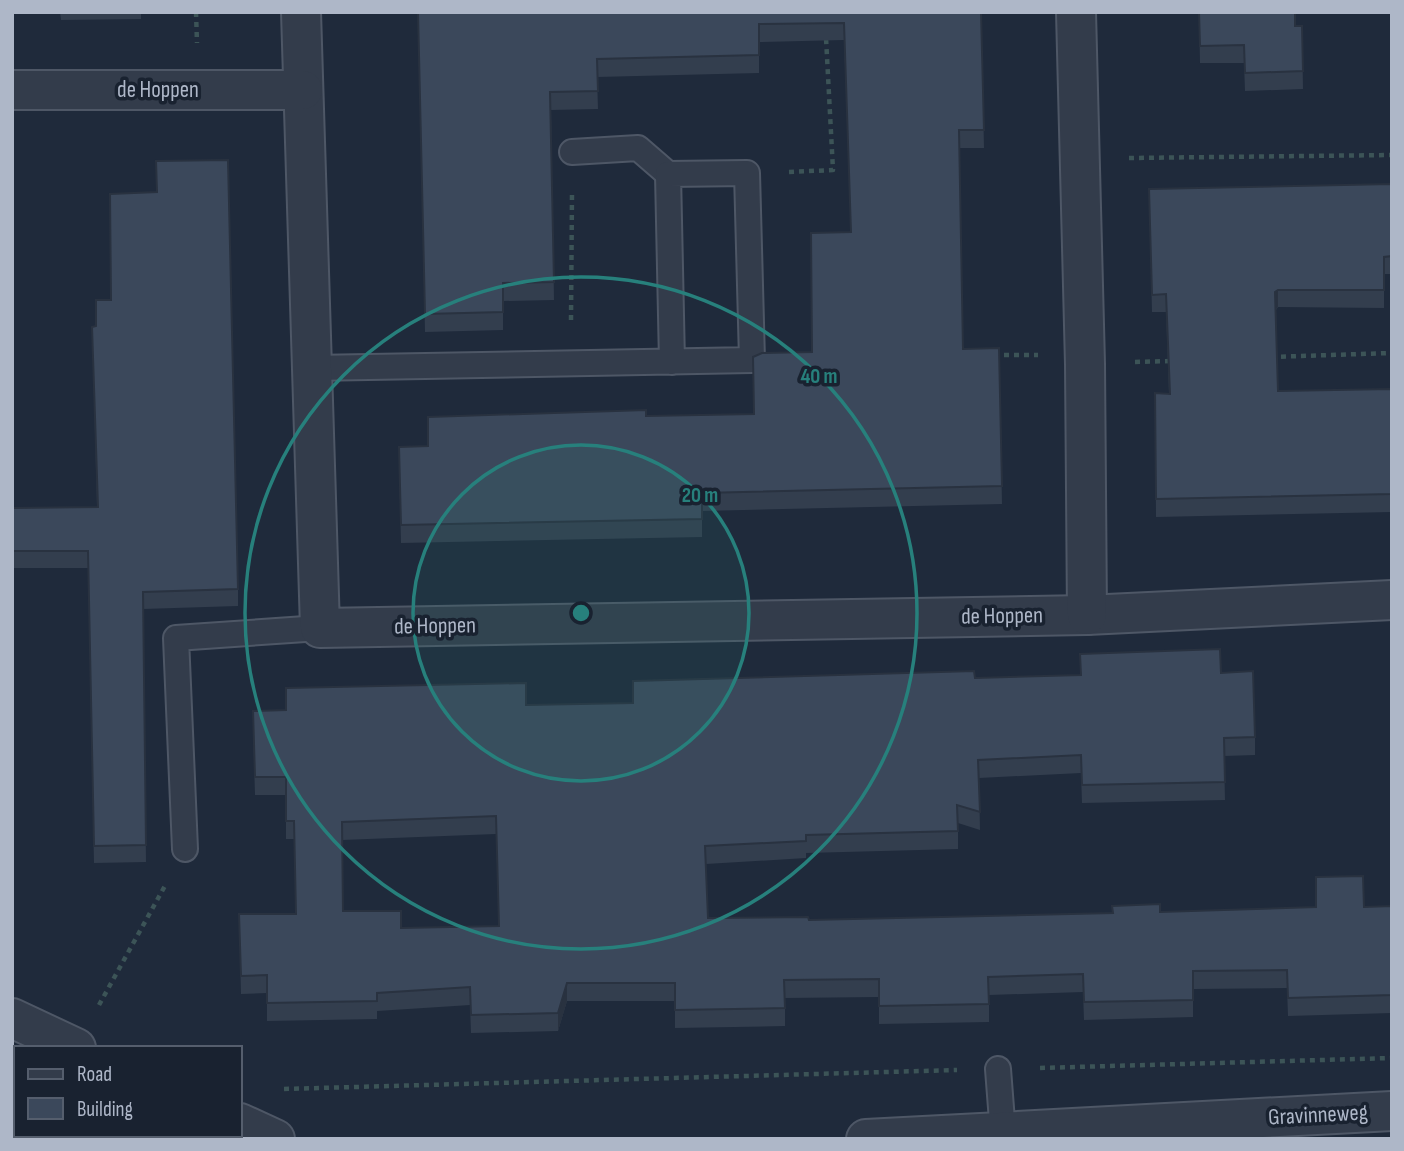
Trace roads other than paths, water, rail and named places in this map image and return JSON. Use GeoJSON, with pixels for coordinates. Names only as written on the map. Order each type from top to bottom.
{"type":"FeatureCollection","features":[{"type":"Feature","properties":{"kind":"street"},"geometry":{"type":"LineString","coordinates":[[301,12],[320,628]]}},
{"type":"Feature","properties":{"kind":"street"},"geometry":{"type":"LineString","coordinates":[[1076,12],[1085,359],[1087,615]]}},
{"type":"Feature","properties":{"kind":"street","name":"de Hoppen"},"geometry":{"type":"LineString","coordinates":[[12,90],[303,90]]}},
{"type":"Feature","properties":{"kind":"street","name":"de Hoppen"},"geometry":{"type":"LineString","coordinates":[[320,628],[1087,615],[1392,600]]}},
{"type":"Feature","properties":{"kind":"street"},"geometry":{"type":"LineString","coordinates":[[12,1018],[72,1046]]}},
{"type":"Feature","properties":{"kind":"street","name":"Gravinneweg"},"geometry":{"type":"LineString","coordinates":[[866,1139],[1003,1136],[1392,1111]]}},
{"type":"Feature","properties":{"kind":"street"},"geometry":{"type":"LineString","coordinates":[[242,1123],[275,1139]]}},
{"type":"Feature","properties":{"kind":"lane"},"geometry":{"type":"LineString","coordinates":[[312,368],[752,359],[747,173],[668,174],[638,148],[572,152]]}},
{"type":"Feature","properties":{"kind":"lane"},"geometry":{"type":"LineString","coordinates":[[668,174],[672,362]]}},
{"type":"Feature","properties":{"kind":"lane"},"geometry":{"type":"LineString","coordinates":[[185,849],[176,638],[320,628]]}},
{"type":"Feature","properties":{"kind":"lane"},"geometry":{"type":"LineString","coordinates":[[998,1069],[1003,1136]]}}]}
